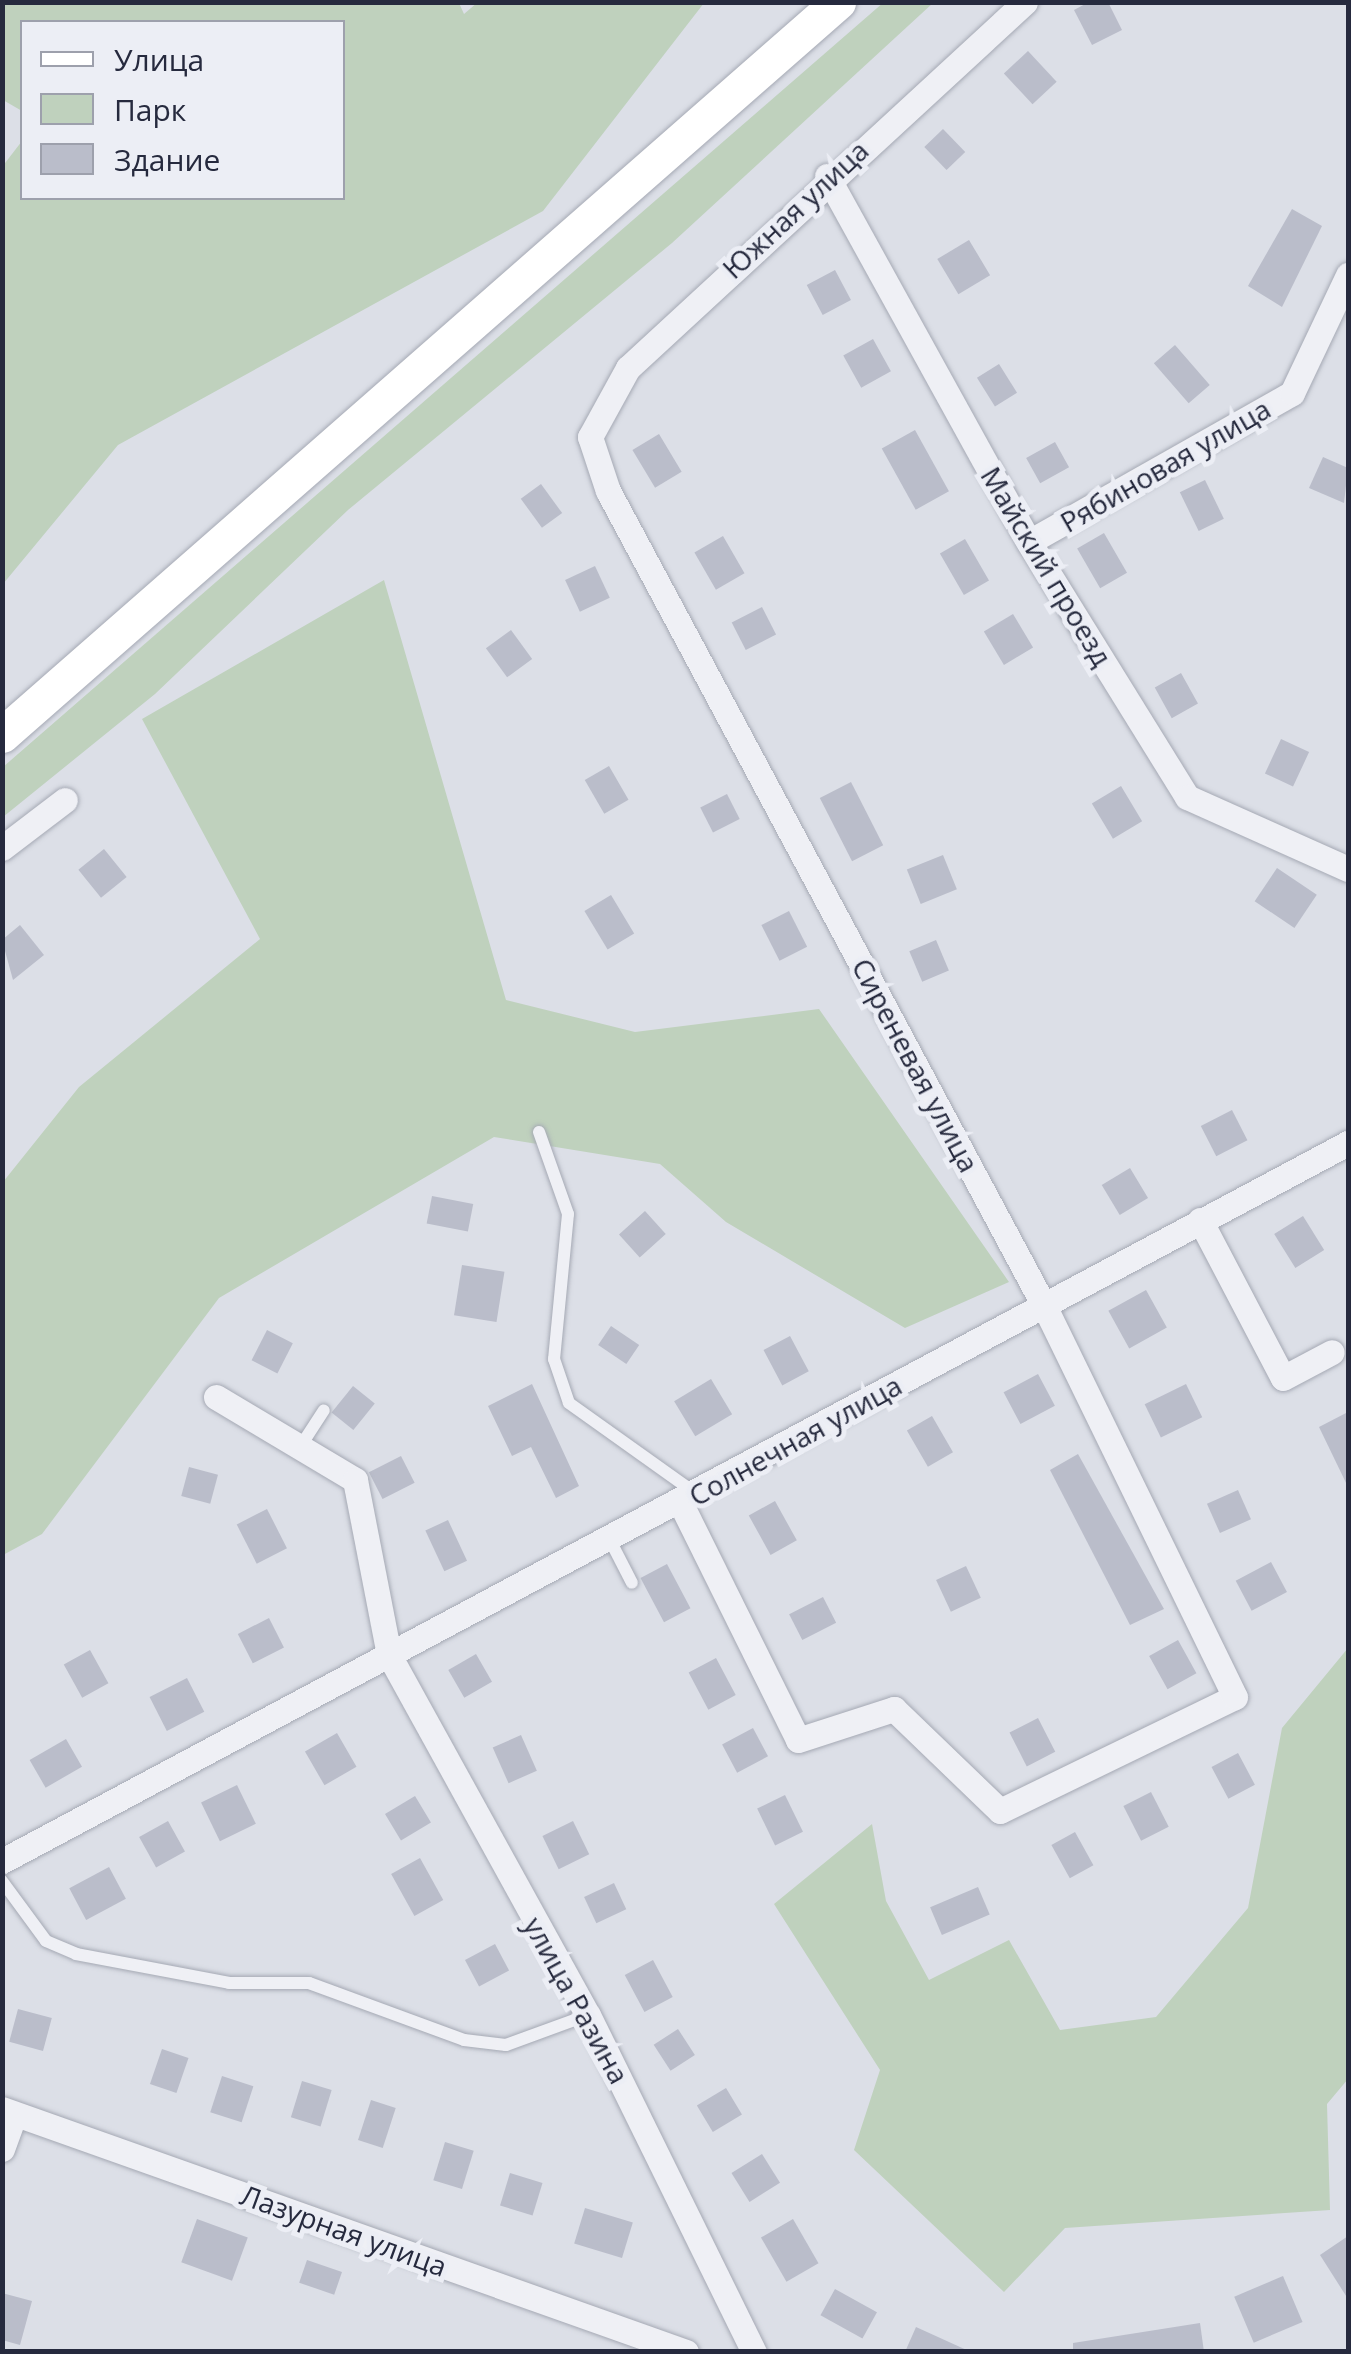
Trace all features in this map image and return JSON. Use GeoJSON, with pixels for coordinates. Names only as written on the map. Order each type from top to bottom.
{"type":"FeatureCollection","features":[{"type":"Feature","properties":{"kind":"street"},"geometry":{"type":"LineString","coordinates":[[2,734],[838,2]]}},
{"type":"Feature","properties":{"kind":"street","name":"Южная улица"},"geometry":{"type":"LineString","coordinates":[[590,438],[628,368],[827,176],[1025,2]]}},
{"type":"Feature","properties":{"kind":"street","name":"Майский проезд"},"geometry":{"type":"LineString","coordinates":[[827,176],[1029,542],[1187,797],[1348,869]]}},
{"type":"Feature","properties":{"kind":"street","name":"Рябиновая улица"},"geometry":{"type":"LineString","coordinates":[[1029,542],[1292,393],[1348,276]]}},
{"type":"Feature","properties":{"kind":"street","name":"Сиреневая улица"},"geometry":{"type":"LineString","coordinates":[[590,438],[608,491],[1042,1302],[1235,1697],[1000,1811],[894,1709],[798,1740],[689,1499]]}},
{"type":"Feature","properties":{"kind":"street"},"geometry":{"type":"LineString","coordinates":[[2,848],[65,800]]}},
{"type":"Feature","properties":{"kind":"street","name":"Солнечная улица"},"geometry":{"type":"LineString","coordinates":[[2,1861],[689,1499],[1042,1302],[1348,1144]]}},
{"type":"Feature","properties":{"kind":"street"},"geometry":{"type":"LineString","coordinates":[[1200,1220],[1283,1378],[1332,1352]]}},
{"type":"Feature","properties":{"kind":"street"},"geometry":{"type":"LineString","coordinates":[[216,1397],[302,1444],[355,1480],[388,1655]]}},
{"type":"Feature","properties":{"kind":"street","name":"улица Разина"},"geometry":{"type":"LineString","coordinates":[[388,1655],[588,2015],[754,2352]]}},
{"type":"Feature","properties":{"kind":"street"},"geometry":{"type":"LineString","coordinates":[[2,2149],[8,2111]]}},
{"type":"Feature","properties":{"kind":"street","name":"Лазурная улица"},"geometry":{"type":"LineString","coordinates":[[8,2111],[686,2352]]}},
{"type":"Feature","properties":{"kind":"lane"},"geometry":{"type":"LineString","coordinates":[[539,1132],[568,1214],[554,1359],[569,1403],[689,1499]]}},
{"type":"Feature","properties":{"kind":"lane"},"geometry":{"type":"LineString","coordinates":[[302,1444],[324,1410]]}},
{"type":"Feature","properties":{"kind":"lane"},"geometry":{"type":"LineString","coordinates":[[610,1540],[632,1583]]}},
{"type":"Feature","properties":{"kind":"lane"},"geometry":{"type":"LineString","coordinates":[[2,1881],[46,1942],[76,1954],[229,1983],[309,1983],[464,2040],[506,2045],[588,2015]]}},
{"type":"Feature","properties":{"kind":"green space"},"geometry":{"type":"Polygon","coordinates":[[[478,2],[704,3],[543,211],[118,445],[3,584],[2,167],[20,144],[20,200],[345,200],[345,20],[20,20],[20,110],[3,100],[3,3],[459,3],[464,14],[478,2]]]}},
{"type":"Feature","properties":{"kind":"green space"},"geometry":{"type":"Polygon","coordinates":[[[884,2],[933,3],[672,243],[348,510],[155,694],[3,817],[3,767],[884,2]]]}},
{"type":"Feature","properties":{"kind":"green space"},"geometry":{"type":"Polygon","coordinates":[[[384,580],[506,1000],[635,1032],[819,1009],[1009,1282],[905,1328],[726,1222],[660,1164],[494,1137],[219,1298],[42,1534],[3,1555],[3,1182],[79,1087],[260,939],[142,719],[384,580]]]}},
{"type":"Feature","properties":{"kind":"green space"},"geometry":{"type":"Polygon","coordinates":[[[1348,1648],[1348,2079],[1327,2104],[1330,2210],[1065,2228],[1004,2292],[854,2150],[880,2070],[774,1904],[872,1824],[886,1901],[929,1980],[1009,1940],[1060,2030],[1156,2017],[1248,1908],[1282,1728],[1348,1648]]]}},
{"type":"Feature","properties":{"kind":"building"},"geometry":{"type":"Polygon","coordinates":[[[1089,2],[1108,2],[1122,30],[1092,45],[1074,10],[1089,2]]]}},
{"type":"Feature","properties":{"kind":"building"},"geometry":{"type":"Polygon","coordinates":[[[1028,51],[1057,82],[1033,104],[1004,74],[1028,51]]]}},
{"type":"Feature","properties":{"kind":"building"},"geometry":{"type":"Polygon","coordinates":[[[943,129],[965,152],[947,170],[924,147],[943,129]]]}},
{"type":"Feature","properties":{"kind":"building"},"geometry":{"type":"Polygon","coordinates":[[[1292,209],[1322,226],[1282,307],[1248,286],[1292,209]]]}},
{"type":"Feature","properties":{"kind":"building"},"geometry":{"type":"Polygon","coordinates":[[[969,240],[990,275],[958,294],[937,259],[969,240]]]}},
{"type":"Feature","properties":{"kind":"building"},"geometry":{"type":"Polygon","coordinates":[[[835,270],[851,300],[823,315],[807,285],[835,270]]]}},
{"type":"Feature","properties":{"kind":"building"},"geometry":{"type":"Polygon","coordinates":[[[873,339],[891,371],[861,388],[843,355],[873,339]]]}},
{"type":"Feature","properties":{"kind":"building"},"geometry":{"type":"Polygon","coordinates":[[[1175,345],[1210,385],[1189,403],[1154,363],[1175,345]]]}},
{"type":"Feature","properties":{"kind":"building"},"geometry":{"type":"Polygon","coordinates":[[[999,364],[1017,393],[995,407],[977,378],[999,364]]]}},
{"type":"Feature","properties":{"kind":"building"},"geometry":{"type":"Polygon","coordinates":[[[915,430],[949,491],[916,510],[882,448],[915,430]]]}},
{"type":"Feature","properties":{"kind":"building"},"geometry":{"type":"Polygon","coordinates":[[[659,434],[682,472],[655,488],[632,450],[659,434]]]}},
{"type":"Feature","properties":{"kind":"building"},"geometry":{"type":"Polygon","coordinates":[[[1055,442],[1069,467],[1040,483],[1026,458],[1055,442]]]}},
{"type":"Feature","properties":{"kind":"building"},"geometry":{"type":"Polygon","coordinates":[[[1323,457],[1348,468],[1344,503],[1309,488],[1323,457]]]}},
{"type":"Feature","properties":{"kind":"building"},"geometry":{"type":"Polygon","coordinates":[[[1205,480],[1224,519],[1199,531],[1180,492],[1205,480]]]}},
{"type":"Feature","properties":{"kind":"building"},"geometry":{"type":"Polygon","coordinates":[[[541,484],[562,513],[542,528],[521,499],[541,484]]]}},
{"type":"Feature","properties":{"kind":"building"},"geometry":{"type":"Polygon","coordinates":[[[1104,533],[1127,573],[1100,588],[1077,548],[1104,533]]]}},
{"type":"Feature","properties":{"kind":"building"},"geometry":{"type":"Polygon","coordinates":[[[723,536],[744,573],[716,590],[694,552],[723,536]]]}},
{"type":"Feature","properties":{"kind":"building"},"geometry":{"type":"Polygon","coordinates":[[[965,539],[989,581],[964,595],[940,554],[965,539]]]}},
{"type":"Feature","properties":{"kind":"building"},"geometry":{"type":"Polygon","coordinates":[[[595,566],[610,598],[580,612],[565,580],[595,566]]]}},
{"type":"Feature","properties":{"kind":"building"},"geometry":{"type":"Polygon","coordinates":[[[762,607],[776,635],[746,650],[732,622],[762,607]]]}},
{"type":"Feature","properties":{"kind":"building"},"geometry":{"type":"Polygon","coordinates":[[[1013,614],[1033,647],[1004,665],[984,632],[1013,614]]]}},
{"type":"Feature","properties":{"kind":"building"},"geometry":{"type":"Polygon","coordinates":[[[511,630],[532,659],[507,677],[486,648],[511,630]]]}},
{"type":"Feature","properties":{"kind":"building"},"geometry":{"type":"Polygon","coordinates":[[[1181,673],[1198,704],[1172,718],[1155,688],[1181,673]]]}},
{"type":"Feature","properties":{"kind":"building"},"geometry":{"type":"Polygon","coordinates":[[[1281,739],[1309,752],[1293,787],[1265,773],[1281,739]]]}},
{"type":"Feature","properties":{"kind":"building"},"geometry":{"type":"Polygon","coordinates":[[[609,766],[628,800],[604,814],[585,780],[609,766]]]}},
{"type":"Feature","properties":{"kind":"building"},"geometry":{"type":"Polygon","coordinates":[[[851,782],[883,845],[852,861],[820,798],[851,782]]]}},
{"type":"Feature","properties":{"kind":"building"},"geometry":{"type":"Polygon","coordinates":[[[1121,786],[1142,821],[1113,839],[1092,804],[1121,786]]]}},
{"type":"Feature","properties":{"kind":"building"},"geometry":{"type":"Polygon","coordinates":[[[727,794],[740,819],[713,833],[700,808],[727,794]]]}},
{"type":"Feature","properties":{"kind":"building"},"geometry":{"type":"Polygon","coordinates":[[[104,849],[127,877],[101,898],[78,870],[104,849]]]}},
{"type":"Feature","properties":{"kind":"building"},"geometry":{"type":"Polygon","coordinates":[[[943,855],[957,889],[921,904],[907,870],[943,855]]]}},
{"type":"Feature","properties":{"kind":"building"},"geometry":{"type":"Polygon","coordinates":[[[1277,868],[1317,895],[1294,928],[1255,901],[1277,868]]]}},
{"type":"Feature","properties":{"kind":"building"},"geometry":{"type":"Polygon","coordinates":[[[611,895],[634,934],[608,950],[584,911],[611,895]]]}},
{"type":"Feature","properties":{"kind":"building"},"geometry":{"type":"Polygon","coordinates":[[[789,911],[807,947],[780,961],[761,925],[789,911]]]}},
{"type":"Feature","properties":{"kind":"building"},"geometry":{"type":"Polygon","coordinates":[[[20,925],[44,955],[13,980],[2,940],[20,925]]]}},
{"type":"Feature","properties":{"kind":"building"},"geometry":{"type":"Polygon","coordinates":[[[936,940],[949,970],[922,982],[909,951],[936,940]]]}},
{"type":"Feature","properties":{"kind":"building"},"geometry":{"type":"Polygon","coordinates":[[[1232,1110],[1247,1140],[1216,1156],[1201,1126],[1232,1110]]]}},
{"type":"Feature","properties":{"kind":"building"},"geometry":{"type":"Polygon","coordinates":[[[1130,1168],[1148,1198],[1120,1215],[1102,1185],[1130,1168]]]}},
{"type":"Feature","properties":{"kind":"building"},"geometry":{"type":"Polygon","coordinates":[[[432,1196],[473,1204],[468,1231],[427,1223],[432,1196]]]}},
{"type":"Feature","properties":{"kind":"building"},"geometry":{"type":"Polygon","coordinates":[[[645,1211],[666,1234],[640,1257],[619,1234],[645,1211]]]}},
{"type":"Feature","properties":{"kind":"building"},"geometry":{"type":"Polygon","coordinates":[[[1303,1216],[1324,1250],[1295,1268],[1274,1234],[1303,1216]]]}},
{"type":"Feature","properties":{"kind":"building"},"geometry":{"type":"Polygon","coordinates":[[[462,1265],[504,1272],[496,1322],[454,1315],[462,1265]]]}},
{"type":"Feature","properties":{"kind":"building"},"geometry":{"type":"Polygon","coordinates":[[[1146,1290],[1167,1328],[1129,1348],[1108,1311],[1146,1290]]]}},
{"type":"Feature","properties":{"kind":"building"},"geometry":{"type":"Polygon","coordinates":[[[611,1326],[639,1345],[626,1364],[598,1345],[611,1326]]]}},
{"type":"Feature","properties":{"kind":"building"},"geometry":{"type":"Polygon","coordinates":[[[267,1330],[293,1343],[277,1373],[252,1360],[267,1330]]]}},
{"type":"Feature","properties":{"kind":"building"},"geometry":{"type":"Polygon","coordinates":[[[790,1336],[809,1371],[782,1385],[764,1350],[790,1336]]]}},
{"type":"Feature","properties":{"kind":"building"},"geometry":{"type":"Polygon","coordinates":[[[1038,1374],[1055,1406],[1020,1424],[1004,1392],[1038,1374]]]}},
{"type":"Feature","properties":{"kind":"building"},"geometry":{"type":"Polygon","coordinates":[[[711,1379],[732,1414],[695,1436],[674,1401],[711,1379]]]}},
{"type":"Feature","properties":{"kind":"building"},"geometry":{"type":"Polygon","coordinates":[[[532,1384],[579,1486],[556,1498],[531,1447],[512,1456],[488,1406],[532,1384]]]}},
{"type":"Feature","properties":{"kind":"building"},"geometry":{"type":"Polygon","coordinates":[[[1186,1384],[1202,1417],[1161,1437],[1145,1404],[1186,1384]]]}},
{"type":"Feature","properties":{"kind":"building"},"geometry":{"type":"Polygon","coordinates":[[[353,1386],[375,1404],[353,1430],[332,1412],[353,1386]]]}},
{"type":"Feature","properties":{"kind":"building"},"geometry":{"type":"Polygon","coordinates":[[[1348,1412],[1348,1487],[1319,1427],[1348,1412]]]}},
{"type":"Feature","properties":{"kind":"building"},"geometry":{"type":"Polygon","coordinates":[[[932,1416],[953,1452],[928,1467],[907,1430],[932,1416]]]}},
{"type":"Feature","properties":{"kind":"building"},"geometry":{"type":"Polygon","coordinates":[[[1078,1454],[1164,1609],[1130,1625],[1050,1470],[1078,1454]]]}},
{"type":"Feature","properties":{"kind":"building"},"geometry":{"type":"Polygon","coordinates":[[[401,1456],[415,1483],[383,1499],[369,1472],[401,1456]]]}},
{"type":"Feature","properties":{"kind":"building"},"geometry":{"type":"Polygon","coordinates":[[[189,1467],[218,1475],[210,1504],[181,1496],[189,1467]]]}},
{"type":"Feature","properties":{"kind":"building"},"geometry":{"type":"Polygon","coordinates":[[[1238,1490],[1251,1519],[1220,1533],[1207,1504],[1238,1490]]]}},
{"type":"Feature","properties":{"kind":"building"},"geometry":{"type":"Polygon","coordinates":[[[775,1501],[797,1540],[771,1555],[749,1516],[775,1501]]]}},
{"type":"Feature","properties":{"kind":"building"},"geometry":{"type":"Polygon","coordinates":[[[267,1509],[287,1548],[257,1564],[237,1524],[267,1509]]]}},
{"type":"Feature","properties":{"kind":"building"},"geometry":{"type":"Polygon","coordinates":[[[448,1520],[467,1561],[444,1571],[425,1531],[448,1520]]]}},
{"type":"Feature","properties":{"kind":"building"},"geometry":{"type":"Polygon","coordinates":[[[1271,1562],[1287,1592],[1252,1611],[1236,1581],[1271,1562]]]}},
{"type":"Feature","properties":{"kind":"building"},"geometry":{"type":"Polygon","coordinates":[[[667,1564],[690,1608],[664,1622],[641,1578],[667,1564]]]}},
{"type":"Feature","properties":{"kind":"building"},"geometry":{"type":"Polygon","coordinates":[[[966,1566],[981,1598],[951,1612],[936,1580],[966,1566]]]}},
{"type":"Feature","properties":{"kind":"building"},"geometry":{"type":"Polygon","coordinates":[[[823,1597],[836,1623],[802,1640],[789,1614],[823,1597]]]}},
{"type":"Feature","properties":{"kind":"building"},"geometry":{"type":"Polygon","coordinates":[[[269,1618],[284,1647],[253,1663],[238,1634],[269,1618]]]}},
{"type":"Feature","properties":{"kind":"building"},"geometry":{"type":"Polygon","coordinates":[[[1178,1640],[1196,1673],[1168,1689],[1149,1656],[1178,1640]]]}},
{"type":"Feature","properties":{"kind":"building"},"geometry":{"type":"Polygon","coordinates":[[[90,1650],[108,1683],[82,1698],[64,1665],[90,1650]]]}},
{"type":"Feature","properties":{"kind":"building"},"geometry":{"type":"Polygon","coordinates":[[[476,1654],[492,1682],[464,1698],[448,1670],[476,1654]]]}},
{"type":"Feature","properties":{"kind":"building"},"geometry":{"type":"Polygon","coordinates":[[[716,1658],[736,1695],[708,1710],[689,1673],[716,1658]]]}},
{"type":"Feature","properties":{"kind":"building"},"geometry":{"type":"Polygon","coordinates":[[[187,1678],[204,1712],[167,1731],[150,1697],[187,1678]]]}},
{"type":"Feature","properties":{"kind":"building"},"geometry":{"type":"Polygon","coordinates":[[[1038,1718],[1055,1752],[1027,1766],[1009,1733],[1038,1718]]]}},
{"type":"Feature","properties":{"kind":"building"},"geometry":{"type":"Polygon","coordinates":[[[753,1728],[768,1756],[737,1773],[722,1744],[753,1728]]]}},
{"type":"Feature","properties":{"kind":"building"},"geometry":{"type":"Polygon","coordinates":[[[337,1733],[356,1767],[324,1785],[305,1751],[337,1733]]]}},
{"type":"Feature","properties":{"kind":"building"},"geometry":{"type":"Polygon","coordinates":[[[521,1735],[537,1771],[509,1783],[493,1748],[521,1735]]]}},
{"type":"Feature","properties":{"kind":"building"},"geometry":{"type":"Polygon","coordinates":[[[66,1739],[82,1767],[46,1788],[30,1760],[66,1739]]]}},
{"type":"Feature","properties":{"kind":"building"},"geometry":{"type":"Polygon","coordinates":[[[1238,1753],[1255,1785],[1228,1799],[1212,1767],[1238,1753]]]}},
{"type":"Feature","properties":{"kind":"building"},"geometry":{"type":"Polygon","coordinates":[[[237,1785],[256,1824],[220,1841],[201,1803],[237,1785]]]}},
{"type":"Feature","properties":{"kind":"building"},"geometry":{"type":"Polygon","coordinates":[[[1151,1792],[1169,1827],[1141,1841],[1123,1806],[1151,1792]]]}},
{"type":"Feature","properties":{"kind":"building"},"geometry":{"type":"Polygon","coordinates":[[[785,1795],[803,1832],[775,1845],[757,1809],[785,1795]]]}},
{"type":"Feature","properties":{"kind":"building"},"geometry":{"type":"Polygon","coordinates":[[[415,1796],[431,1823],[401,1841],[385,1814],[415,1796]]]}},
{"type":"Feature","properties":{"kind":"building"},"geometry":{"type":"Polygon","coordinates":[[[168,1821],[185,1852],[156,1868],[139,1837],[168,1821]]]}},
{"type":"Feature","properties":{"kind":"building"},"geometry":{"type":"Polygon","coordinates":[[[573,1821],[589,1854],[559,1869],[542,1836],[573,1821]]]}},
{"type":"Feature","properties":{"kind":"building"},"geometry":{"type":"Polygon","coordinates":[[[1075,1832],[1093,1865],[1070,1878],[1051,1845],[1075,1832]]]}},
{"type":"Feature","properties":{"kind":"building"},"geometry":{"type":"Polygon","coordinates":[[[420,1858],[443,1900],[414,1916],[391,1874],[420,1858]]]}},
{"type":"Feature","properties":{"kind":"building"},"geometry":{"type":"Polygon","coordinates":[[[109,1867],[126,1899],[86,1920],[69,1888],[109,1867]]]}},
{"type":"Feature","properties":{"kind":"building"},"geometry":{"type":"Polygon","coordinates":[[[614,1883],[626,1909],[596,1923],[584,1897],[614,1883]]]}},
{"type":"Feature","properties":{"kind":"building"},"geometry":{"type":"Polygon","coordinates":[[[978,1887],[990,1915],[942,1935],[930,1907],[978,1887]]]}},
{"type":"Feature","properties":{"kind":"building"},"geometry":{"type":"Polygon","coordinates":[[[495,1944],[509,1970],[479,1986],[465,1960],[495,1944]]]}},
{"type":"Feature","properties":{"kind":"building"},"geometry":{"type":"Polygon","coordinates":[[[653,1960],[673,1997],[644,2012],[625,1975],[653,1960]]]}},
{"type":"Feature","properties":{"kind":"building"},"geometry":{"type":"Polygon","coordinates":[[[18,2009],[52,2018],[43,2051],[9,2042],[18,2009]]]}},
{"type":"Feature","properties":{"kind":"building"},"geometry":{"type":"Polygon","coordinates":[[[678,2029],[695,2055],[671,2071],[654,2045],[678,2029]]]}},
{"type":"Feature","properties":{"kind":"building"},"geometry":{"type":"Polygon","coordinates":[[[162,2049],[188,2058],[176,2093],[150,2084],[162,2049]]]}},
{"type":"Feature","properties":{"kind":"building"},"geometry":{"type":"Polygon","coordinates":[[[222,2076],[253,2086],[242,2122],[210,2112],[222,2076]]]}},
{"type":"Feature","properties":{"kind":"building"},"geometry":{"type":"Polygon","coordinates":[[[302,2081],[332,2090],[321,2126],[291,2117],[302,2081]]]}},
{"type":"Feature","properties":{"kind":"building"},"geometry":{"type":"Polygon","coordinates":[[[726,2088],[742,2115],[713,2132],[697,2106],[726,2088]]]}},
{"type":"Feature","properties":{"kind":"building"},"geometry":{"type":"Polygon","coordinates":[[[371,2100],[396,2108],[383,2148],[358,2140],[371,2100]]]}},
{"type":"Feature","properties":{"kind":"building"},"geometry":{"type":"Polygon","coordinates":[[[445,2142],[474,2151],[462,2189],[433,2180],[445,2142]]]}},
{"type":"Feature","properties":{"kind":"building"},"geometry":{"type":"Polygon","coordinates":[[[762,2154],[780,2183],[749,2202],[731,2173],[762,2154]]]}},
{"type":"Feature","properties":{"kind":"building"},"geometry":{"type":"Polygon","coordinates":[[[510,2173],[543,2183],[533,2215],[500,2206],[510,2173]]]}},
{"type":"Feature","properties":{"kind":"building"},"geometry":{"type":"Polygon","coordinates":[[[585,2208],[633,2223],[622,2258],[574,2243],[585,2208]]]}},
{"type":"Feature","properties":{"kind":"building"},"geometry":{"type":"Polygon","coordinates":[[[197,2219],[248,2237],[232,2281],[181,2262],[197,2219]]]}},
{"type":"Feature","properties":{"kind":"building"},"geometry":{"type":"Polygon","coordinates":[[[793,2219],[818,2263],[786,2282],[761,2238],[793,2219]]]}},
{"type":"Feature","properties":{"kind":"building"},"geometry":{"type":"Polygon","coordinates":[[[1348,2236],[1348,2299],[1320,2255],[1348,2236]]]}},
{"type":"Feature","properties":{"kind":"building"},"geometry":{"type":"Polygon","coordinates":[[[307,2260],[342,2272],[334,2295],[299,2283],[307,2260]]]}},
{"type":"Feature","properties":{"kind":"building"},"geometry":{"type":"Polygon","coordinates":[[[1283,2276],[1303,2322],[1254,2343],[1234,2297],[1283,2276]]]}},
{"type":"Feature","properties":{"kind":"building"},"geometry":{"type":"Polygon","coordinates":[[[835,2289],[877,2312],[862,2339],[820,2315],[835,2289]]]}},
{"type":"Feature","properties":{"kind":"building"},"geometry":{"type":"Polygon","coordinates":[[[2,2293],[32,2301],[20,2345],[2,2340],[2,2293]]]}},
{"type":"Feature","properties":{"kind":"building"},"geometry":{"type":"Polygon","coordinates":[[[1200,2323],[1204,2352],[1073,2352],[1073,2343],[1200,2323]]]}},
{"type":"Feature","properties":{"kind":"building"},"geometry":{"type":"Polygon","coordinates":[[[916,2327],[971,2352],[905,2352],[916,2327]]]}}]}
